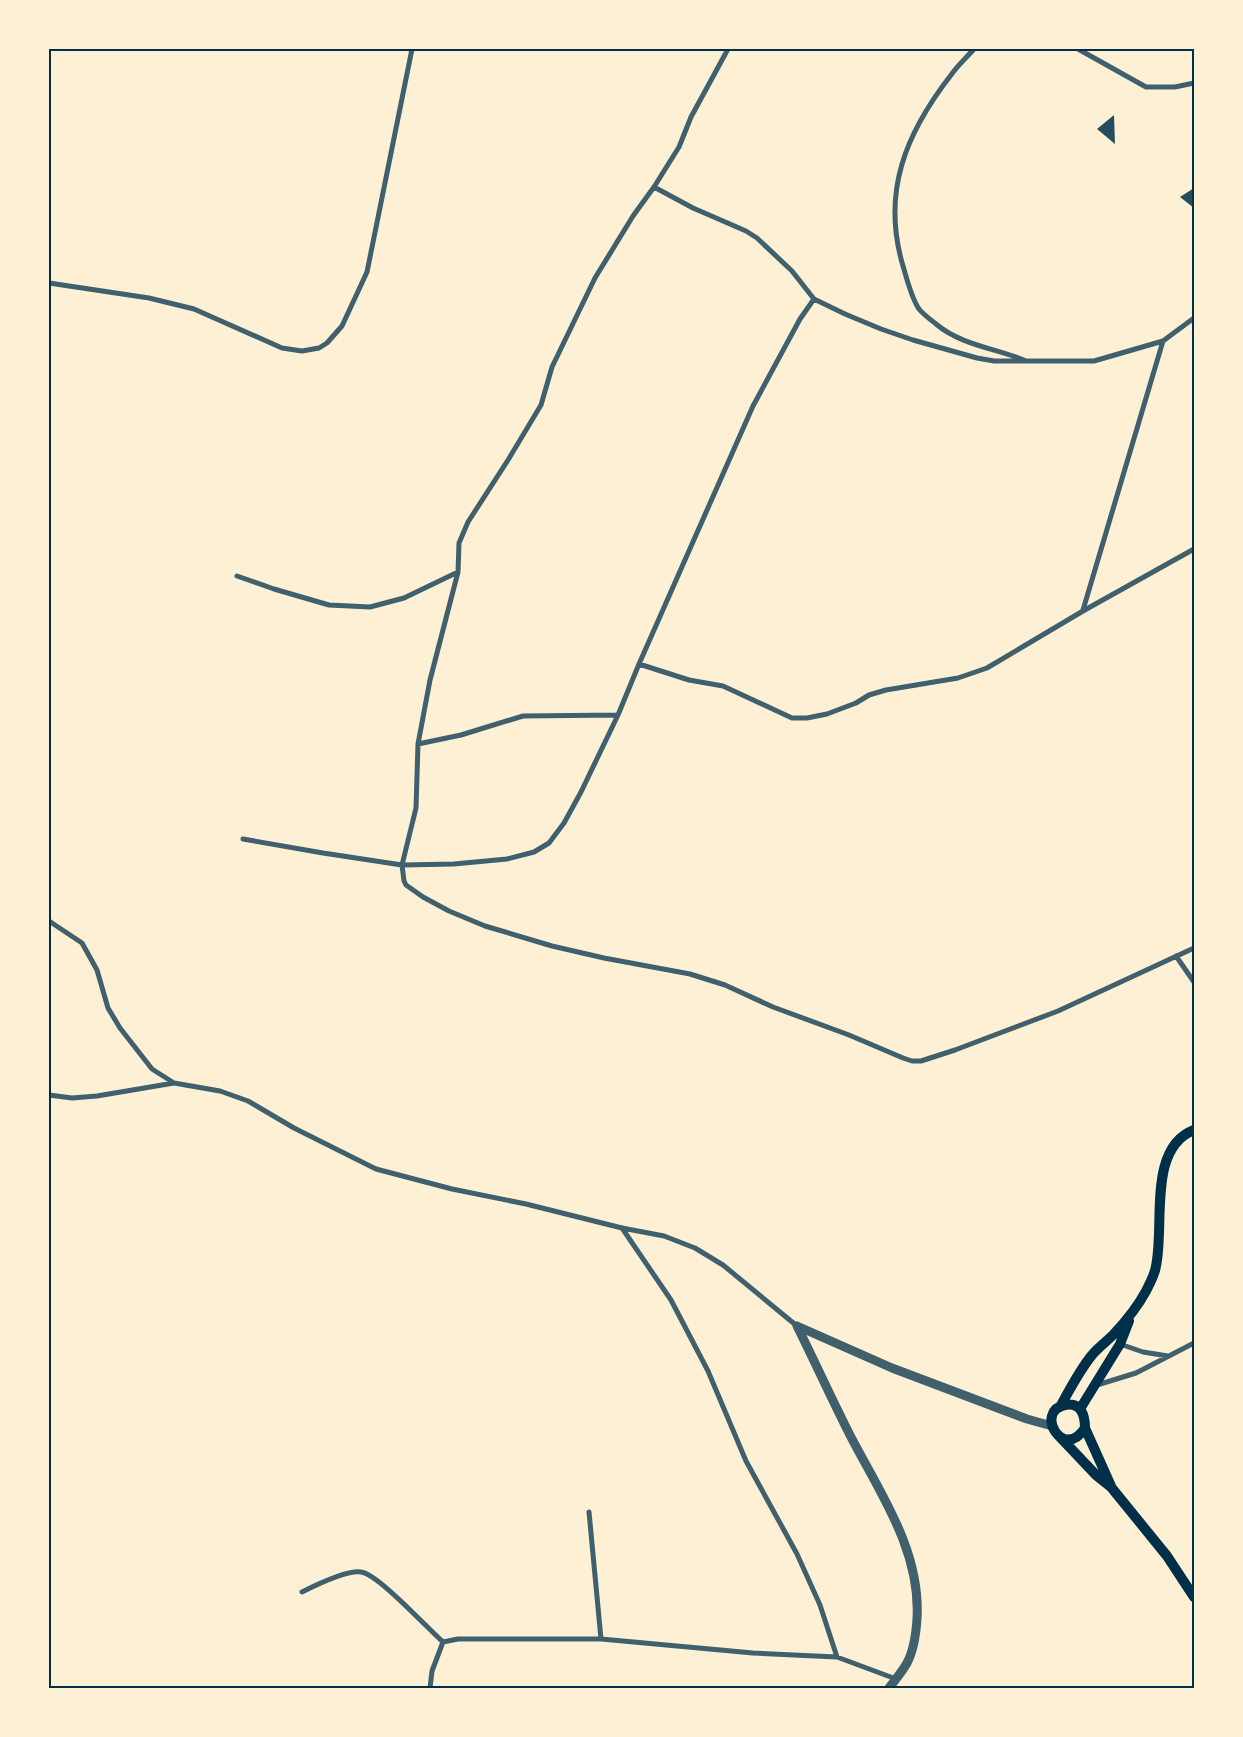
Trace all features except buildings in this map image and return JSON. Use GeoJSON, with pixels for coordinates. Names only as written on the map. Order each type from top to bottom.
{"type":"FeatureCollection","features":[{"type":"Feature","properties":{"kind":"main road"},"geometry":{"type":"LineString","coordinates":[[1112,1487],[1096,1475],[1055,1432],[1051,1419],[1092,1355],[1132,1313],[1146,1291],[1156,1266],[1162,1180],[1165,1164],[1175,1142],[1187,1132],[1194,1130]]}},
{"type":"Feature","properties":{"kind":"main road"},"geometry":{"type":"LineString","coordinates":[[1080,1409],[1120,1344],[1132,1313]]}},
{"type":"Feature","properties":{"kind":"main road"},"geometry":{"type":"LineString","coordinates":[[1060,1407],[1074,1405],[1080,1409],[1085,1418],[1085,1428],[1112,1487],[1166,1556],[1194,1597]]}},
{"type":"Feature","properties":{"kind":"main road"},"geometry":{"type":"LineString","coordinates":[[1060,1437],[1074,1438],[1081,1434],[1085,1428]]}},
{"type":"Feature","properties":{"kind":"street"},"geometry":{"type":"LineString","coordinates":[[49,283],[158,300],[194,309],[282,348],[302,351],[319,348],[342,326],[367,272],[412,49]]}},
{"type":"Feature","properties":{"kind":"street"},"geometry":{"type":"LineString","coordinates":[[728,49],[691,116],[679,146],[595,278],[552,367],[541,405],[468,522],[459,543],[458,572],[430,680],[418,744],[416,808],[402,864],[406,885],[449,911],[500,932],[604,958],[690,974],[725,985],[773,1007],[912,1061],[920,1061],[955,1050],[1058,1012],[1194,948]]}},
{"type":"Feature","properties":{"kind":"street"},"geometry":{"type":"LineString","coordinates":[[974,49],[953,72],[936,95],[920,120],[908,148],[899,174],[895,197],[897,245],[906,278],[919,309],[935,324],[962,340],[1007,353],[1026,361]]}},
{"type":"Feature","properties":{"kind":"street"},"geometry":{"type":"LineString","coordinates":[[1078,49],[1146,87],[1176,87],[1194,83]]}},
{"type":"Feature","properties":{"kind":"street"},"geometry":{"type":"LineString","coordinates":[[654,188],[757,238],[792,271],[814,299],[881,329],[946,350],[994,361],[1094,361],[1164,341],[1194,318]]}},
{"type":"Feature","properties":{"kind":"street"},"geometry":{"type":"LineString","coordinates":[[243,839],[322,853],[402,864],[454,864],[520,857],[541,849],[552,839],[564,823],[581,792],[618,715],[753,406],[800,319],[814,299]]}},
{"type":"Feature","properties":{"kind":"street"},"geometry":{"type":"LineString","coordinates":[[1083,611],[1164,341]]}},
{"type":"Feature","properties":{"kind":"street"},"geometry":{"type":"LineString","coordinates":[[639,664],[689,680],[723,686],[792,718],[807,718],[840,710],[869,695],[886,690],[958,678],[987,668],[1083,611],[1194,549]]}},
{"type":"Feature","properties":{"kind":"street"},"geometry":{"type":"LineString","coordinates":[[237,576],[328,605],[370,607],[404,598],[458,572]]}},
{"type":"Feature","properties":{"kind":"street"},"geometry":{"type":"LineString","coordinates":[[418,744],[461,735],[523,716],[618,715]]}},
{"type":"Feature","properties":{"kind":"street"},"geometry":{"type":"LineString","coordinates":[[49,921],[82,942],[97,970],[108,1008],[120,1028],[152,1069],[174,1083]]}},
{"type":"Feature","properties":{"kind":"street"},"geometry":{"type":"LineString","coordinates":[[1176,956],[1194,982]]}},
{"type":"Feature","properties":{"kind":"street"},"geometry":{"type":"LineString","coordinates":[[49,1095],[72,1098],[97,1096],[174,1083],[220,1091],[248,1101],[294,1128],[376,1169],[452,1189],[664,1236],[695,1248],[723,1264],[797,1326],[892,1368],[1027,1419],[1052,1426]]}},
{"type":"Feature","properties":{"kind":"street"},"geometry":{"type":"LineString","coordinates":[[622,1228],[671,1300],[708,1371],[746,1460],[796,1554],[820,1605],[837,1657]]}},
{"type":"Feature","properties":{"kind":"street"},"geometry":{"type":"LineString","coordinates":[[797,1326],[852,1439],[884,1495],[909,1554],[917,1597],[916,1630],[907,1663],[889,1688]]}},
{"type":"Feature","properties":{"kind":"street"},"geometry":{"type":"LineString","coordinates":[[1094,1386],[1136,1373],[1194,1343]]}},
{"type":"Feature","properties":{"kind":"street"},"geometry":{"type":"LineString","coordinates":[[1120,1344],[1143,1352],[1169,1356]]}},
{"type":"Feature","properties":{"kind":"street"},"geometry":{"type":"LineString","coordinates":[[588,1512],[601,1639]]}},
{"type":"Feature","properties":{"kind":"street"},"geometry":{"type":"LineString","coordinates":[[302,1592],[322,1582],[353,1572],[367,1573],[382,1584],[442,1642]]}},
{"type":"Feature","properties":{"kind":"street"},"geometry":{"type":"LineString","coordinates":[[442,1642],[478,1639],[601,1639],[753,1653],[837,1657],[896,1679]]}},
{"type":"Feature","properties":{"kind":"street"},"geometry":{"type":"LineString","coordinates":[[430,1688],[432,1671],[442,1642]]}}]}
